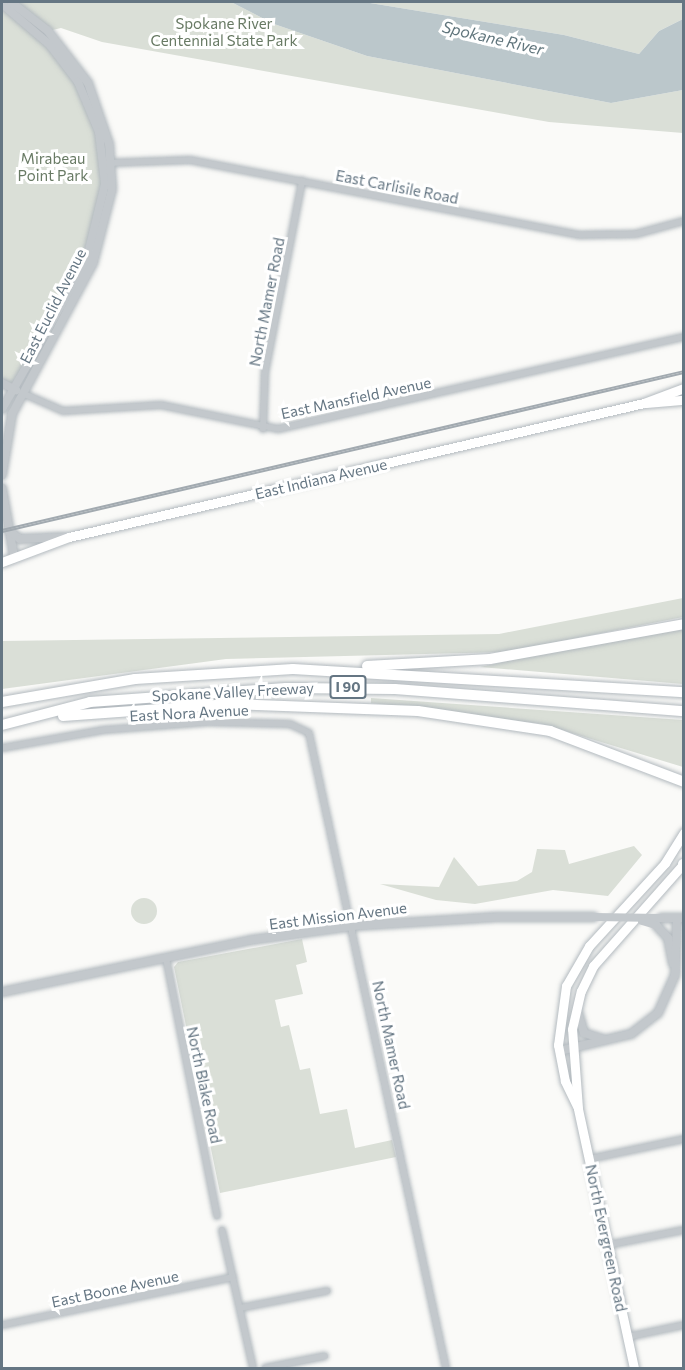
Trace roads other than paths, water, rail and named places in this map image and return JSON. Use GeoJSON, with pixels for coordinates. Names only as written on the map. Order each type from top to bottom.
{"type":"FeatureCollection","features":[{"type":"Feature","properties":{"kind":"highway"},"geometry":{"type":"LineString","coordinates":[[339,669],[490,659],[684,624]]}},
{"type":"Feature","properties":{"kind":"highway","name":"Spokane Valley Freeway"},"geometry":{"type":"LineString","coordinates":[[2,702],[202,673],[339,669],[684,692]]}},
{"type":"Feature","properties":{"kind":"highway","name":"Spokane Valley Freeway"},"geometry":{"type":"LineString","coordinates":[[2,725],[111,700],[310,687],[427,690],[684,711]]}},
{"type":"Feature","properties":{"kind":"highway"},"geometry":{"type":"LineString","coordinates":[[16,722],[189,705],[385,708],[528,726],[671,774],[684,776]]}},
{"type":"Feature","properties":{"kind":"highway"},"geometry":{"type":"LineString","coordinates":[[671,774],[684,782]]}},
{"type":"Feature","properties":{"kind":"main road","name":"East Indiana Avenue"},"geometry":{"type":"LineString","coordinates":[[2,559],[69,537],[644,403],[684,388]]}},
{"type":"Feature","properties":{"kind":"main road","name":"East Indiana Avenue"},"geometry":{"type":"LineString","coordinates":[[644,403],[684,400]]}},
{"type":"Feature","properties":{"kind":"main road","name":"North Evergreen Road"},"geometry":{"type":"LineString","coordinates":[[578,1108],[559,1052],[562,1003],[576,967],[665,863],[684,833]]}},
{"type":"Feature","properties":{"kind":"main road","name":"North Evergreen Road"},"geometry":{"type":"LineString","coordinates":[[634,1368],[578,1108],[571,1049],[577,1002],[602,956],[683,864]]}},
{"type":"Feature","properties":{"kind":"street","name":"East Euclid Avenue"},"geometry":{"type":"LineString","coordinates":[[2,474],[7,428],[22,393],[93,263],[107,226],[108,163],[103,120],[80,70],[48,31],[11,2]]}},
{"type":"Feature","properties":{"kind":"street","name":"East Euclid Avenue"},"geometry":{"type":"LineString","coordinates":[[2,4],[70,70],[90,106],[108,163],[102,209],[86,262],[12,388],[2,410]]}},
{"type":"Feature","properties":{"kind":"street","name":"East Carlisile Road"},"geometry":{"type":"LineString","coordinates":[[108,163],[190,160],[579,235],[636,234],[684,221]]}},
{"type":"Feature","properties":{"kind":"street","name":"North Mamer Road"},"geometry":{"type":"LineString","coordinates":[[263,429],[265,372],[302,181]]}},
{"type":"Feature","properties":{"kind":"street","name":"East Mansfield Avenue"},"geometry":{"type":"LineString","coordinates":[[2,383],[63,411],[161,405],[263,429],[298,427],[684,337]]}},
{"type":"Feature","properties":{"kind":"street"},"geometry":{"type":"LineString","coordinates":[[2,488],[14,556]]}},
{"type":"Feature","properties":{"kind":"street"},"geometry":{"type":"LineString","coordinates":[[8,530],[20,539],[69,537]]}},
{"type":"Feature","properties":{"kind":"street","name":"East Nora Avenue"},"geometry":{"type":"LineString","coordinates":[[2,748],[157,725],[253,722],[306,729]]}},
{"type":"Feature","properties":{"kind":"street","name":"North Mamer Road"},"geometry":{"type":"LineString","coordinates":[[306,729],[320,766],[446,1368]]}},
{"type":"Feature","properties":{"kind":"street","name":"East Mission Avenue"},"geometry":{"type":"LineString","coordinates":[[2,992],[166,958],[353,927],[497,917],[594,917],[658,921]]}},
{"type":"Feature","properties":{"kind":"street"},"geometry":{"type":"LineString","coordinates":[[559,1052],[631,1034],[654,1018],[675,975],[680,918],[658,921],[668,938],[675,975]]}},
{"type":"Feature","properties":{"kind":"street"},"geometry":{"type":"LineString","coordinates":[[677,951],[684,935]]}},
{"type":"Feature","properties":{"kind":"street","name":"North Blake Road"},"geometry":{"type":"LineString","coordinates":[[166,958],[217,1216]]}},
{"type":"Feature","properties":{"kind":"street"},"geometry":{"type":"LineString","coordinates":[[577,1002],[584,1033],[609,1041]]}},
{"type":"Feature","properties":{"kind":"street"},"geometry":{"type":"LineString","coordinates":[[589,1159],[684,1139]]}},
{"type":"Feature","properties":{"kind":"street"},"geometry":{"type":"LineString","coordinates":[[222,1230],[253,1368]]}},
{"type":"Feature","properties":{"kind":"street"},"geometry":{"type":"LineString","coordinates":[[608,1245],[684,1230]]}},
{"type":"Feature","properties":{"kind":"street","name":"East Boone Avenue"},"geometry":{"type":"LineString","coordinates":[[2,1325],[233,1277]]}},
{"type":"Feature","properties":{"kind":"street"},"geometry":{"type":"LineString","coordinates":[[240,1308],[327,1291]]}},
{"type":"Feature","properties":{"kind":"street"},"geometry":{"type":"LineString","coordinates":[[627,1337],[684,1325]]}},
{"type":"Feature","properties":{"kind":"street"},"geometry":{"type":"LineString","coordinates":[[265,1368],[325,1356]]}},
{"type":"Feature","properties":{"kind":"water","name":"Spokane River"},"geometry":{"type":"Polygon","coordinates":[[[231,2],[364,2],[564,35],[639,54],[659,31],[683,19],[683,90],[611,103],[367,56],[274,24],[231,2]]]}},
{"type":"Feature","properties":{"kind":"railway"},"geometry":{"type":"LineString","coordinates":[[2,531],[684,372]]}},
{"type":"Feature","properties":{"kind":"park label","name":"Spokane River Centennial State Park"},"geometry":{"type":"Point","coordinates":[224,32]}},
{"type":"Feature","properties":{"kind":"park label","name":"Mirabeau Point Park"},"geometry":{"type":"Point","coordinates":[53,166]}}]}
